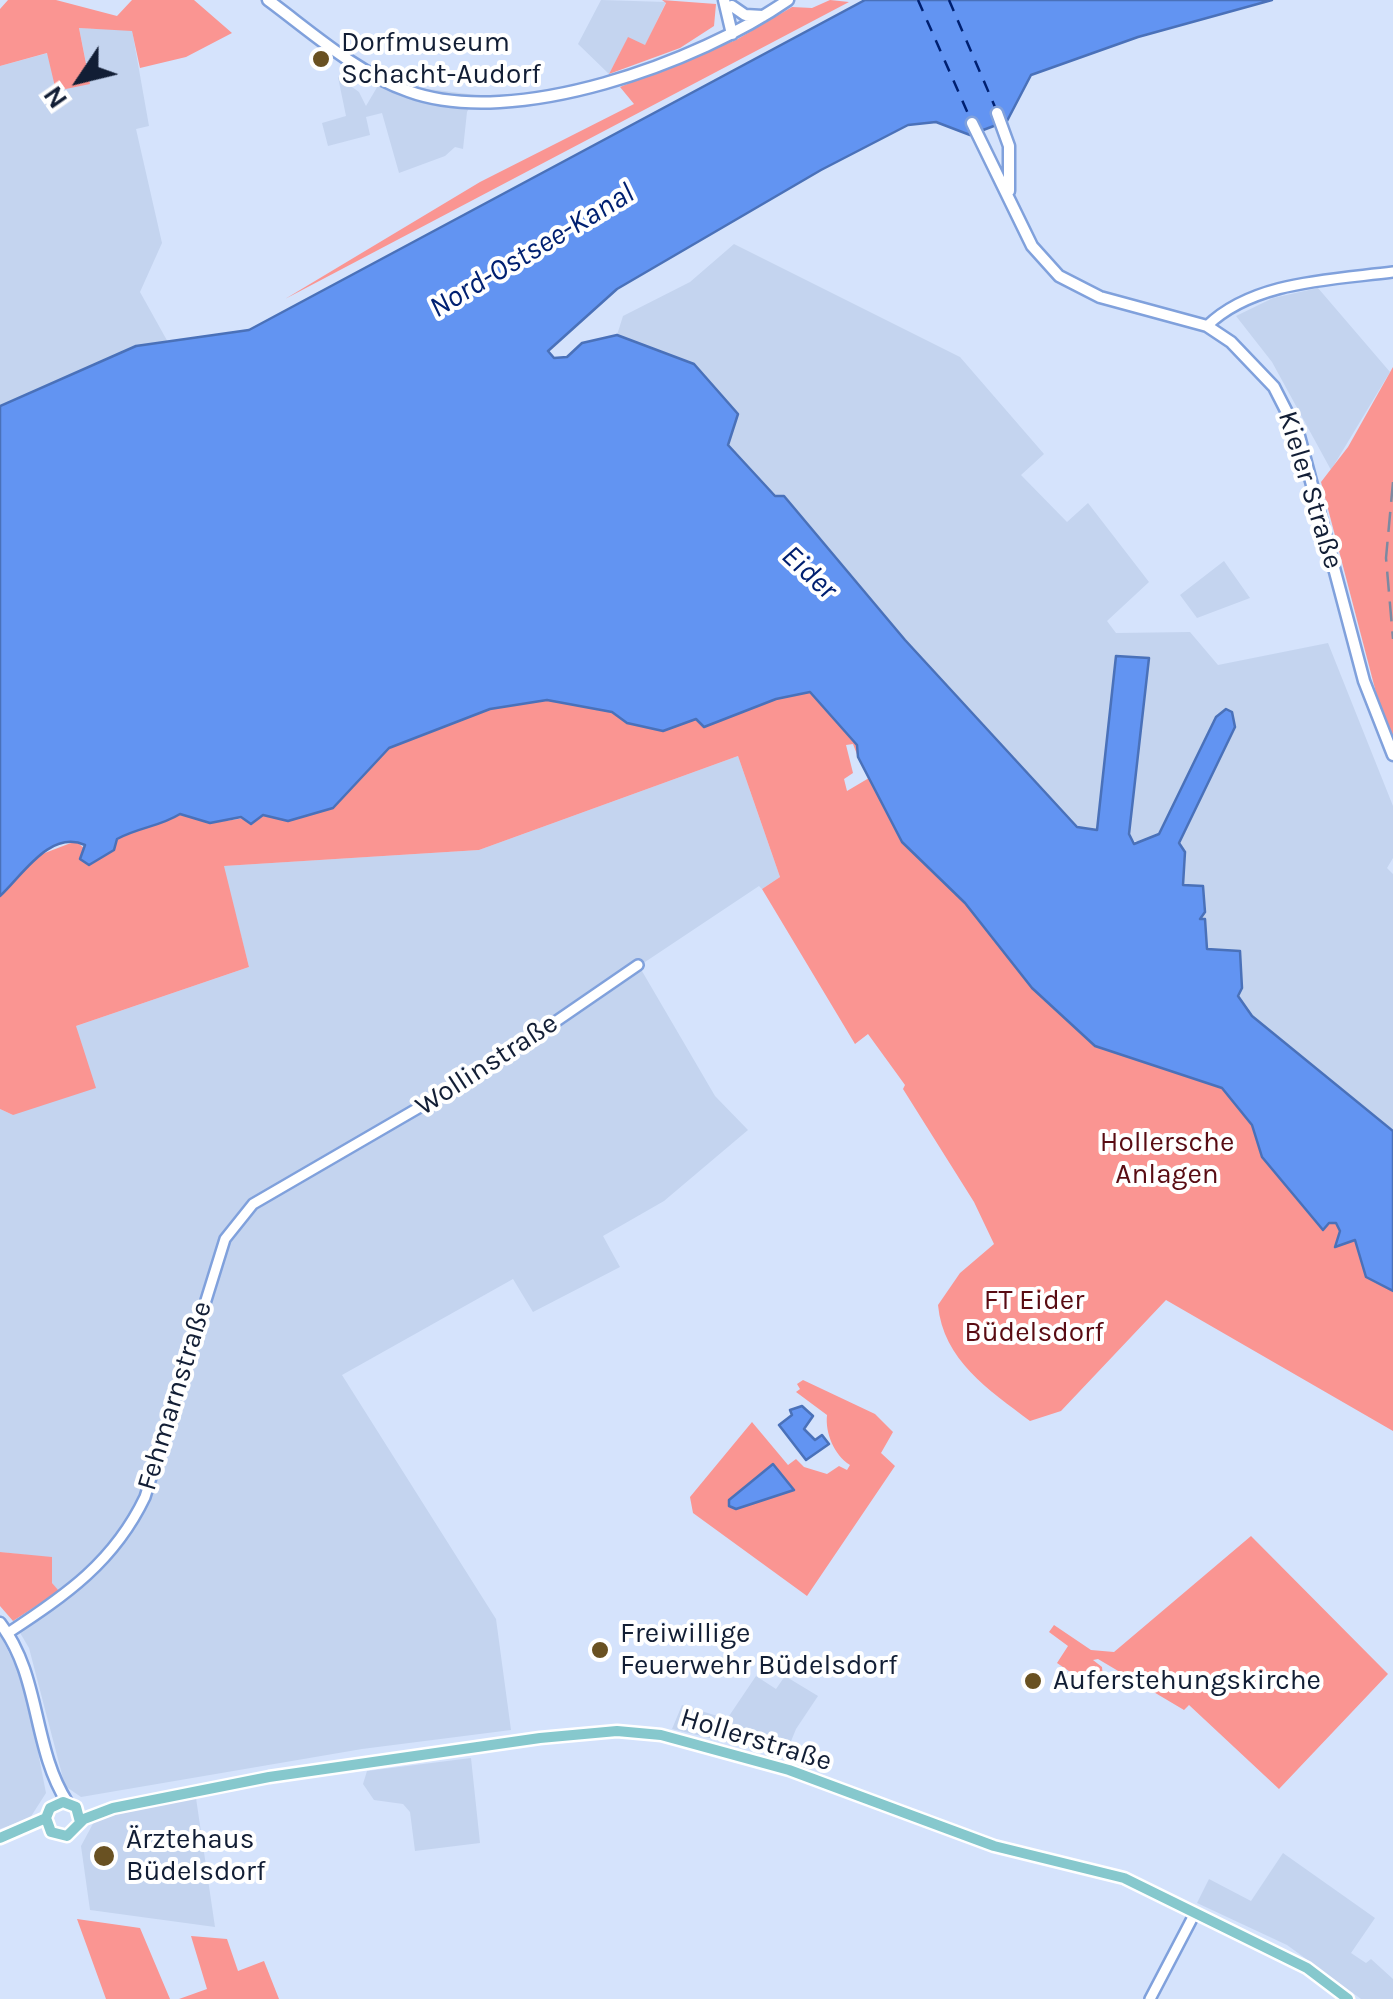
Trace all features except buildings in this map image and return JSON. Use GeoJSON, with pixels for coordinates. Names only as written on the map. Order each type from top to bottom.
{"type":"FeatureCollection","features":[{"type":"Feature","properties":{"kind":"main road"},"geometry":{"type":"LineString","coordinates":[[268,0],[394,86],[426,96],[485,104],[626,78],[736,31],[788,0]]}},
{"type":"Feature","properties":{"kind":"main road"},"geometry":{"type":"LineString","coordinates":[[729,2],[736,31]]}},
{"type":"Feature","properties":{"kind":"main road"},"geometry":{"type":"LineString","coordinates":[[729,2],[745,15],[764,16]]}},
{"type":"Feature","properties":{"kind":"main road","name":"Kieler Straße"},"geometry":{"type":"LineString","coordinates":[[997,113],[1004,128],[1011,170],[1009,192]]}},
{"type":"Feature","properties":{"kind":"main road","name":"Kieler Straße"},"geometry":{"type":"LineString","coordinates":[[972,123],[1009,192],[1032,246],[1070,284],[1100,298],[1207,326],[1253,362],[1282,399],[1299,436],[1364,681],[1393,754]]}},
{"type":"Feature","properties":{"kind":"main road"},"geometry":{"type":"LineString","coordinates":[[0,1623],[30,1679],[53,1774],[79,1816]]}},
{"type":"Feature","properties":{"kind":"main road","name":"Hollerstraße"},"geometry":{"type":"LineString","coordinates":[[0,1838],[47,1824],[67,1836],[79,1816],[113,1808],[444,1750],[617,1732],[661,1735],[789,1770],[994,1846],[1124,1878],[1307,1968],[1348,1999]]}},
{"type":"Feature","properties":{"kind":"main road"},"geometry":{"type":"LineString","coordinates":[[47,1824],[53,1805],[53,1774]]}},
{"type":"Feature","properties":{"kind":"main road"},"geometry":{"type":"LineString","coordinates":[[53,1805],[67,1802]]}},
{"type":"Feature","properties":{"kind":"street"},"geometry":{"type":"LineString","coordinates":[[1207,326],[1240,300],[1266,292],[1393,272]]}},
{"type":"Feature","properties":{"kind":"street","name":"Wollinstraße"},"geometry":{"type":"LineString","coordinates":[[332,1158],[494,1064],[638,965]]}},
{"type":"Feature","properties":{"kind":"street","name":"Fehmarnstraße"},"geometry":{"type":"LineString","coordinates":[[8,1633],[91,1575],[132,1526],[145,1497],[227,1233],[253,1204],[332,1158]]}},
{"type":"Feature","properties":{"kind":"street"},"geometry":{"type":"LineString","coordinates":[[1150,1999],[1195,1913]]}},
{"type":"Feature","properties":{"kind":"shaded area"},"geometry":{"type":"Polygon","coordinates":[[[601,0],[666,2],[645,46],[628,38],[609,74],[578,44],[601,0]]]}},
{"type":"Feature","properties":{"kind":"shaded area"},"geometry":{"type":"Polygon","coordinates":[[[79,28],[132,30],[149,126],[136,129],[162,243],[140,292],[169,344],[136,346],[0,406],[0,66],[48,53],[90,83],[79,28]]]}},
{"type":"Feature","properties":{"kind":"shaded area"},"geometry":{"type":"Polygon","coordinates":[[[386,72],[413,87],[476,95],[467,112],[463,149],[455,147],[445,156],[399,173],[382,113],[366,117],[370,135],[328,146],[322,123],[346,116],[338,77],[359,92],[366,106],[386,72]]]}},
{"type":"Feature","properties":{"kind":"shaded area"},"geometry":{"type":"Polygon","coordinates":[[[734,244],[960,357],[1044,454],[1021,475],[1067,522],[1088,503],[1149,582],[1107,621],[1116,633],[1190,632],[1218,665],[1328,643],[1393,806],[1393,858],[1387,868],[1393,874],[1393,1131],[1252,1016],[1207,949],[1205,920],[1200,919],[1203,886],[1183,886],[1182,852],[1077,827],[905,640],[784,496],[775,497],[728,444],[738,414],[694,364],[617,335],[623,316],[690,282],[734,244]]]}},
{"type":"Feature","properties":{"kind":"shaded area"},"geometry":{"type":"Polygon","coordinates":[[[1318,288],[1390,372],[1331,470],[1272,362],[1236,316],[1273,298],[1318,288]]]}},
{"type":"Feature","properties":{"kind":"shaded area"},"geometry":{"type":"Polygon","coordinates":[[[1224,561],[1250,598],[1197,618],[1180,595],[1224,561]]]}},
{"type":"Feature","properties":{"kind":"shaded area"},"geometry":{"type":"Polygon","coordinates":[[[738,756],[780,877],[762,889],[759,886],[639,966],[715,1096],[748,1130],[664,1201],[603,1236],[620,1267],[533,1312],[513,1279],[342,1375],[496,1619],[511,1730],[362,1749],[81,1797],[65,1786],[29,1648],[13,1621],[58,1591],[52,1583],[52,1558],[0,1552],[0,1109],[13,1115],[76,1026],[249,967],[223,866],[479,850],[738,756]]]}},
{"type":"Feature","properties":{"kind":"shaded area"},"geometry":{"type":"Polygon","coordinates":[[[0,1634],[25,1686],[46,1793],[30,1818],[0,1829],[0,1634]]]}},
{"type":"Feature","properties":{"kind":"shaded area"},"geometry":{"type":"Polygon","coordinates":[[[756,1676],[776,1689],[785,1676],[818,1696],[796,1729],[785,1756],[672,1729],[682,1705],[727,1719],[756,1676]]]}},
{"type":"Feature","properties":{"kind":"shaded area"},"geometry":{"type":"Polygon","coordinates":[[[471,1758],[480,1843],[415,1851],[410,1812],[403,1804],[374,1800],[363,1784],[367,1771],[471,1758]]]}},
{"type":"Feature","properties":{"kind":"shaded area"},"geometry":{"type":"Polygon","coordinates":[[[196,1798],[215,1927],[90,1910],[81,1846],[96,1818],[196,1798]]]}},
{"type":"Feature","properties":{"kind":"shaded area"},"geometry":{"type":"Polygon","coordinates":[[[1283,1853],[1375,1918],[1351,1953],[1366,1963],[1371,1959],[1393,1979],[1393,1999],[1361,1999],[1287,1945],[1197,1903],[1209,1879],[1251,1901],[1283,1853]]]}},
{"type":"Feature","properties":{"kind":"green space"},"geometry":{"type":"Polygon","coordinates":[[[8,0],[56,0],[117,16],[132,0],[194,0],[232,33],[186,57],[140,68],[132,31],[79,28],[90,84],[56,91],[47,53],[0,66],[0,9],[8,0]]]}},
{"type":"Feature","properties":{"kind":"green space"},"geometry":{"type":"Polygon","coordinates":[[[662,0],[716,4],[714,26],[680,48],[609,74],[628,37],[645,45],[666,3],[662,0]]]}},
{"type":"Feature","properties":{"kind":"green space"},"geometry":{"type":"Polygon","coordinates":[[[830,0],[849,2],[285,299],[480,182],[634,104],[620,87],[736,40],[792,7],[812,8],[830,0]]]}},
{"type":"Feature","properties":{"kind":"green space"},"geometry":{"type":"Polygon","coordinates":[[[1393,367],[1393,738],[1379,704],[1321,482],[1348,447],[1393,367]]]}},
{"type":"Feature","properties":{"kind":"green space"},"geometry":{"type":"Polygon","coordinates":[[[810,692],[857,745],[858,757],[853,744],[846,745],[853,773],[844,779],[847,791],[869,778],[902,842],[965,903],[1169,1068],[1222,1088],[1252,1125],[1262,1157],[1311,1217],[1336,1223],[1340,1231],[1335,1247],[1355,1240],[1366,1277],[1393,1291],[1393,1431],[1166,1300],[1061,1411],[1030,1421],[970,1372],[949,1342],[938,1305],[960,1273],[994,1244],[974,1202],[903,1089],[905,1085],[868,1034],[855,1044],[762,889],[780,877],[738,756],[479,850],[224,866],[249,967],[76,1026],[96,1088],[13,1115],[0,1109],[0,896],[37,856],[76,841],[87,851],[114,850],[117,839],[180,814],[210,823],[274,814],[375,762],[389,748],[490,709],[547,700],[612,712],[627,723],[663,731],[696,719],[704,727],[776,699],[810,692]]]}},
{"type":"Feature","properties":{"kind":"green space"},"geometry":{"type":"Polygon","coordinates":[[[803,1380],[875,1414],[893,1432],[881,1453],[895,1466],[807,1596],[693,1513],[690,1497],[752,1422],[788,1465],[796,1459],[804,1467],[827,1474],[839,1466],[847,1470],[850,1465],[839,1456],[829,1436],[827,1415],[796,1392],[800,1389],[797,1384],[803,1380]]]}},
{"type":"Feature","properties":{"kind":"green space"},"geometry":{"type":"Polygon","coordinates":[[[1251,1536],[1388,1674],[1279,1789],[1189,1705],[1184,1710],[1098,1659],[1093,1660],[1102,1667],[1103,1678],[1094,1688],[1057,1663],[1068,1646],[1049,1632],[1054,1625],[1091,1650],[1114,1652],[1251,1536]]]}},
{"type":"Feature","properties":{"kind":"green space"},"geometry":{"type":"Polygon","coordinates":[[[0,1552],[52,1557],[52,1583],[59,1591],[13,1621],[0,1606],[0,1552]]]}},
{"type":"Feature","properties":{"kind":"green space"},"geometry":{"type":"Polygon","coordinates":[[[77,1919],[140,1928],[170,1999],[106,1999],[77,1919]]]}},
{"type":"Feature","properties":{"kind":"green space"},"geometry":{"type":"Polygon","coordinates":[[[191,1936],[227,1939],[238,1971],[264,1961],[279,1999],[179,1999],[207,1989],[191,1936]]]}},
{"type":"Feature","properties":{"kind":"water"},"geometry":{"type":"Polygon","coordinates":[[[865,0],[1272,0],[1138,37],[1031,75],[1007,121],[970,135],[936,122],[908,125],[821,170],[617,289],[548,351],[554,358],[567,357],[582,343],[617,335],[694,364],[738,414],[728,445],[775,496],[784,496],[905,640],[1077,827],[1097,830],[1116,656],[1149,658],[1129,834],[1134,844],[1159,834],[1216,717],[1226,709],[1232,712],[1235,727],[1179,843],[1185,852],[1183,885],[1203,886],[1205,912],[1200,919],[1205,919],[1207,949],[1240,951],[1242,988],[1238,996],[1252,1016],[1393,1131],[1393,1291],[1366,1277],[1355,1240],[1335,1247],[1340,1231],[1336,1223],[1329,1223],[1323,1230],[1262,1157],[1252,1125],[1222,1088],[1095,1046],[1032,988],[965,903],[902,842],[858,757],[857,745],[810,692],[776,699],[704,727],[696,719],[663,731],[627,723],[612,712],[547,700],[490,709],[389,748],[333,808],[288,821],[263,815],[251,824],[241,817],[210,823],[180,814],[117,839],[114,850],[89,865],[80,859],[85,845],[60,843],[38,857],[0,896],[0,406],[136,346],[249,330],[865,0]]]}},
{"type":"Feature","properties":{"kind":"water"},"geometry":{"type":"Polygon","coordinates":[[[802,1406],[813,1416],[804,1429],[815,1440],[822,1435],[829,1444],[806,1460],[779,1425],[792,1415],[790,1410],[802,1406]]]}},
{"type":"Feature","properties":{"kind":"water"},"geometry":{"type":"Polygon","coordinates":[[[773,1464],[794,1490],[736,1509],[729,1506],[729,1500],[773,1464]]]}},
{"type":"Feature","properties":{"kind":"ferry route"},"geometry":{"type":"LineString","coordinates":[[918,0],[970,118]]}},
{"type":"Feature","properties":{"kind":"ferry route"},"geometry":{"type":"LineString","coordinates":[[949,0],[995,107]]}},
{"type":"Feature","properties":{"kind":"railway"},"geometry":{"type":"LineString","coordinates":[[1393,482],[1386,558],[1393,639]]}},
{"type":"Feature","properties":{"kind":"place","name":"Dorfmuseum Schacht-Audorf"},"geometry":{"type":"Point","coordinates":[321,59]}},
{"type":"Feature","properties":{"kind":"place","name":"Freiwillige Feuerwehr Büdelsdorf"},"geometry":{"type":"Point","coordinates":[600,1650]}},
{"type":"Feature","properties":{"kind":"place","name":"Auferstehungskirche"},"geometry":{"type":"Point","coordinates":[1033,1681]}},
{"type":"Feature","properties":{"kind":"place","name":"Ärztehaus Büdelsdorf"},"geometry":{"type":"Point","coordinates":[104,1856]}},
{"type":"Feature","properties":{"kind":"water label","name":"Nord-Ostsee-Kanal"},"geometry":{"type":"Point","coordinates":[532,251]}},
{"type":"Feature","properties":{"kind":"water label","name":"Eider"},"geometry":{"type":"Point","coordinates":[809,573]}},
{"type":"Feature","properties":{"kind":"park label","name":"Hollersche Anlagen"},"geometry":{"type":"Point","coordinates":[1167,1159]}},
{"type":"Feature","properties":{"kind":"park label","name":"FT Eider Büdelsdorf"},"geometry":{"type":"Point","coordinates":[1034,1317]}}]}
